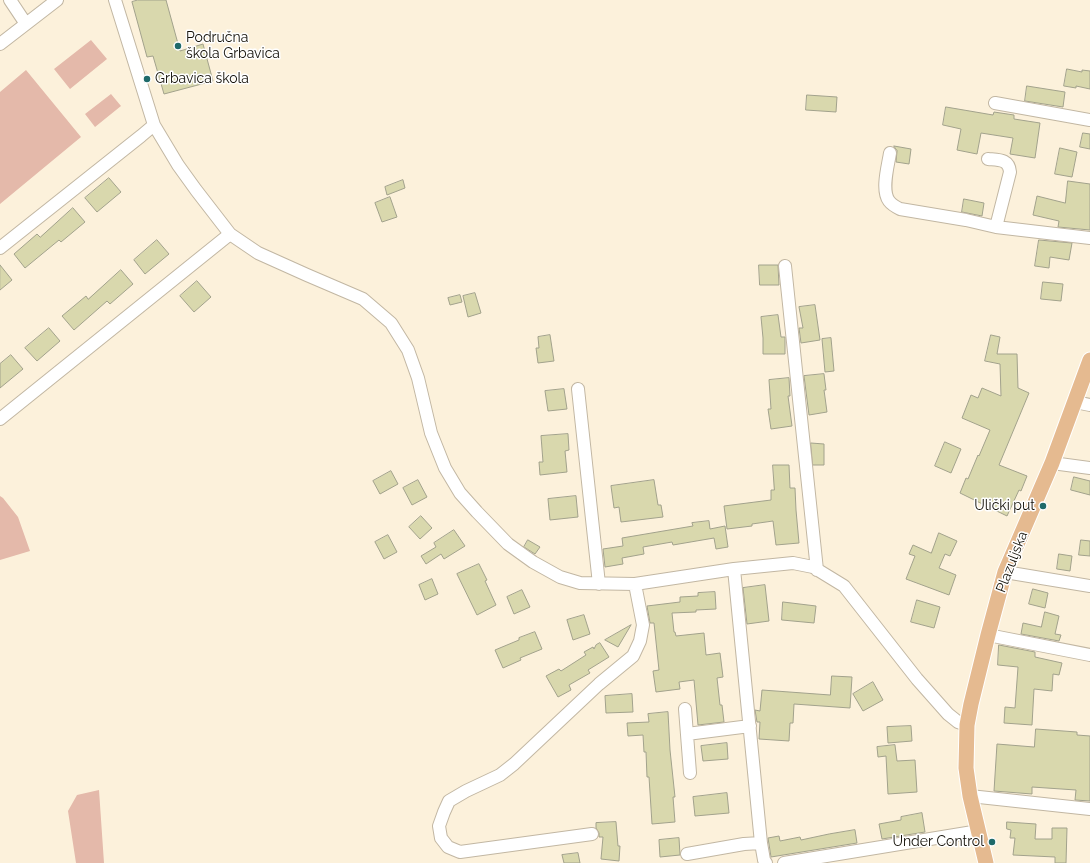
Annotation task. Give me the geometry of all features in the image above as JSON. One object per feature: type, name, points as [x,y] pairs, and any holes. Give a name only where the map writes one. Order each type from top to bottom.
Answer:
[{"type":"main road","name":"Plazuljska","points":[[986,863],[970,796],[966,768],[967,725],[988,635],[1006,572],[1052,463],[1090,360]]},
{"type":"street","points":[[10,0],[17,8],[26,24]]},
{"type":"street","points":[[0,44],[57,0]]},
{"type":"street","points":[[115,0],[154,125],[178,165],[196,190],[230,234],[258,253],[363,299],[391,323],[408,350],[418,378],[431,433],[444,468],[460,493],[508,544],[533,562],[560,577],[580,583],[635,584],[734,569],[793,563],[813,567],[844,586],[917,679],[948,714],[958,722],[967,725]]},
{"type":"street","points":[[995,103],[1090,120]]},
{"type":"street","points":[[0,248],[154,125]]},
{"type":"street","points":[[890,153],[886,172],[886,196],[893,205],[900,209],[966,220],[996,227],[1090,238]]},
{"type":"street","points":[[988,159],[1000,160],[1006,162],[1010,166],[1010,172],[996,227]]},
{"type":"street","points":[[0,419],[230,234]]},
{"type":"street","points":[[785,266],[817,570]]},
{"type":"street","points":[[578,389],[599,584]]},
{"type":"street","points":[[1075,402],[1090,405]]},
{"type":"street","points":[[1052,463],[1090,468]]},
{"type":"street","points":[[734,569],[761,843],[764,860],[766,863]]},
{"type":"street","points":[[1006,572],[1090,586]]},
{"type":"street","points":[[592,834],[460,852],[448,847],[441,838],[439,826],[449,801],[500,775],[514,764],[599,684],[633,656],[640,642],[643,625],[635,584]]},
{"type":"street","points":[[988,635],[1090,655]]},
{"type":"street","points":[[685,709],[690,773]]},
{"type":"street","points":[[687,734],[750,726]]},
{"type":"street","points":[[970,796],[1090,809]]},
{"type":"street","points":[[784,863],[979,832]]},
{"type":"street","points":[[687,854],[744,844],[761,843]]},
{"type":"shaded area","points":[[91,40],[107,59],[70,89],[54,69]]},
{"type":"shaded area","points":[[26,70],[81,137],[0,204],[0,92]]},
{"type":"shaded area","points":[[111,94],[121,106],[95,127],[85,114]]},
{"type":"shaded area","points":[[0,496],[18,517],[30,551],[0,560]]},
{"type":"shaded area","points":[[99,790],[104,863],[76,863],[68,811],[77,795]]},
{"type":"building","points":[[138,0],[166,0],[180,51],[203,44],[213,81],[164,94],[153,56],[147,57],[132,2]]},
{"type":"building","points":[[1067,69],[1082,72],[1082,70],[1090,71],[1090,89],[1076,86],[1076,88],[1064,86]]},
{"type":"building","points":[[1027,86],[1065,92],[1063,107],[1025,101]]},
{"type":"building","points":[[807,95],[837,97],[836,112],[806,110]]},
{"type":"building","points":[[946,107],[993,115],[994,112],[1014,115],[1014,119],[1040,123],[1035,158],[1010,154],[1013,138],[981,133],[977,154],[957,150],[961,129],[943,125]]},
{"type":"building","points":[[1083,133],[1090,134],[1090,149],[1080,147]]},
{"type":"building","points":[[894,146],[911,149],[909,164],[896,162],[897,151]]},
{"type":"building","points":[[1060,148],[1077,152],[1072,177],[1055,174]]},
{"type":"building","points":[[109,178],[121,192],[97,212],[85,198]]},
{"type":"building","points":[[403,180],[405,188],[387,195],[385,187]]},
{"type":"building","points":[[1068,181],[1090,184],[1090,230],[1058,227],[1059,221],[1033,215],[1037,196],[1065,203]]},
{"type":"building","points":[[390,197],[397,217],[382,222],[375,203]]},
{"type":"building","points":[[964,199],[984,203],[982,216],[962,212]]},
{"type":"building","points":[[73,208],[85,222],[61,242],[59,240],[25,268],[14,254],[37,234],[40,237]]},
{"type":"building","points":[[157,240],[169,254],[145,274],[134,260]]},
{"type":"building","points":[[1039,240],[1072,243],[1069,260],[1050,257],[1049,268],[1035,266]]},
{"type":"building","points":[[0,265],[12,280],[0,290]]},
{"type":"building","points":[[759,265],[778,265],[779,285],[760,285]]},
{"type":"building","points":[[121,270],[133,284],[110,304],[107,301],[74,330],[62,316],[86,296],[88,299]]},
{"type":"building","points":[[197,281],[211,297],[194,312],[180,296]]},
{"type":"building","points":[[1043,282],[1063,284],[1061,301],[1041,299]]},
{"type":"building","points":[[475,293],[481,313],[468,317],[463,296]]},
{"type":"building","points":[[460,295],[462,302],[450,305],[448,298]]},
{"type":"building","points":[[815,305],[820,340],[801,343],[799,328],[803,328],[799,307]]},
{"type":"building","points":[[778,315],[781,337],[785,337],[785,354],[763,354],[761,317]]},
{"type":"building","points":[[49,328],[60,341],[37,361],[25,348]]},
{"type":"building","points":[[550,335],[554,361],[538,363],[536,348],[539,348],[538,337]]},
{"type":"building","points":[[991,335],[1000,337],[997,354],[1017,354],[1018,388],[1029,393],[999,465],[1027,476],[1021,491],[1019,490],[1007,516],[960,493],[966,478],[968,479],[978,455],[979,456],[990,430],[962,418],[971,395],[978,398],[982,388],[1001,396],[1000,364],[985,361]]},
{"type":"building","points":[[831,338],[834,371],[825,372],[822,339]]},
{"type":"building","points":[[11,355],[23,369],[0,388],[0,364]]},
{"type":"building","points":[[824,374],[826,390],[824,390],[827,412],[809,415],[804,376]]},
{"type":"building","points":[[789,378],[790,396],[788,396],[792,426],[771,429],[768,409],[771,409],[769,380]]},
{"type":"building","points":[[564,389],[567,409],[548,411],[545,391]]},
{"type":"building","points":[[568,434],[569,450],[565,451],[567,472],[540,475],[539,462],[543,462],[541,436]]},
{"type":"building","points":[[945,442],[961,449],[951,473],[935,466]]},
{"type":"building","points":[[811,443],[824,444],[824,465],[813,465]]},
{"type":"building","points":[[773,465],[789,465],[790,488],[795,488],[799,543],[776,545],[773,521],[752,524],[752,526],[727,529],[724,506],[771,500],[771,490],[774,490]]},
{"type":"building","points":[[391,471],[398,484],[380,494],[373,481]]},
{"type":"building","points":[[1074,477],[1090,481],[1090,495],[1071,490]]},
{"type":"building","points":[[418,480],[427,497],[412,505],[403,488]]},
{"type":"building","points":[[654,480],[658,505],[661,505],[663,517],[621,522],[619,507],[614,508],[611,486]]},
{"type":"building","points":[[576,496],[578,517],[550,520],[548,499]]},
{"type":"building","points":[[421,516],[432,528],[420,539],[409,527]]},
{"type":"building","points":[[709,521],[710,529],[725,526],[728,547],[716,549],[714,538],[673,545],[672,542],[643,547],[644,554],[622,558],[623,564],[605,567],[603,549],[623,546],[622,538],[693,526],[692,523]]},
{"type":"building","points":[[454,530],[465,546],[444,559],[441,554],[426,564],[421,556],[436,547],[434,543]]},
{"type":"building","points":[[939,533],[957,541],[950,556],[945,554],[939,568],[956,575],[949,595],[906,579],[915,556],[909,554],[913,545],[931,553]]},
{"type":"building","points":[[388,535],[397,552],[384,559],[375,542]]},
{"type":"building","points":[[528,540],[540,547],[535,554],[524,547]]},
{"type":"building","points":[[1081,540],[1090,541],[1090,556],[1079,555]]},
{"type":"building","points":[[1059,554],[1072,556],[1070,571],[1057,569]]},
{"type":"building","points":[[479,564],[487,580],[485,581],[496,605],[477,615],[457,574]]},
{"type":"building","points":[[432,579],[438,594],[425,600],[419,585]]},
{"type":"building","points":[[765,585],[769,621],[747,624],[743,588]]},
{"type":"building","points":[[1033,589],[1048,593],[1045,608],[1029,604]]},
{"type":"building","points":[[522,590],[530,607],[514,614],[507,597]]},
{"type":"building","points":[[715,592],[716,609],[672,613],[674,632],[676,636],[704,633],[706,655],[720,653],[723,677],[717,678],[720,705],[722,705],[724,722],[698,725],[694,680],[679,682],[680,689],[656,692],[653,671],[659,670],[654,623],[650,623],[647,606],[680,602],[680,597],[698,596],[698,593]]},
{"type":"building","points":[[917,600],[940,607],[934,628],[911,622]]},
{"type":"building","points":[[783,602],[816,606],[814,623],[782,620]]},
{"type":"building","points":[[1045,612],[1059,616],[1055,634],[1061,635],[1059,641],[1021,634],[1023,623],[1041,627]]},
{"type":"building","points":[[584,615],[590,634],[573,640],[567,620]]},
{"type":"building","points":[[631,625],[618,647],[605,640]]},
{"type":"building","points":[[535,632],[542,649],[520,658],[521,660],[503,668],[495,650]]},
{"type":"building","points":[[600,643],[609,657],[588,670],[590,673],[569,685],[571,690],[558,697],[546,676],[559,669],[561,671],[586,655],[584,652],[593,647],[594,649],[596,645]]},
{"type":"building","points":[[999,645],[1035,652],[1035,657],[1062,663],[1059,675],[1053,674],[1052,691],[1034,689],[1032,725],[1004,723],[1005,707],[1015,708],[1018,667],[998,665]]},
{"type":"building","points":[[832,676],[852,677],[850,708],[794,704],[793,723],[790,723],[789,741],[759,739],[760,722],[757,722],[755,710],[760,711],[762,690],[830,695]]},
{"type":"building","points":[[873,682],[883,700],[863,711],[853,694]]},
{"type":"building","points":[[632,694],[633,712],[606,713],[605,696]]},
{"type":"building","points":[[668,712],[675,797],[673,797],[675,822],[652,824],[649,777],[647,777],[646,752],[644,752],[643,735],[628,736],[627,723],[649,722],[648,714]]},
{"type":"building","points":[[911,726],[912,741],[888,743],[887,727]]},
{"type":"building","points":[[1036,729],[1077,732],[1077,735],[1090,736],[1090,801],[1075,800],[1076,790],[1032,787],[1032,794],[994,791],[997,744],[1034,747]]},
{"type":"building","points":[[727,743],[728,759],[703,761],[701,746]]},
{"type":"building","points":[[895,745],[897,761],[915,760],[917,792],[888,794],[886,756],[878,757],[877,747]]},
{"type":"building","points":[[727,793],[729,813],[695,816],[693,797]]},
{"type":"building","points":[[922,813],[925,832],[882,839],[879,824],[901,820],[901,817]]},
{"type":"building","points":[[616,822],[618,846],[620,846],[619,861],[601,859],[603,837],[599,837],[596,823]]},
{"type":"building","points":[[1007,822],[1036,824],[1035,839],[1052,839],[1052,828],[1067,828],[1066,863],[1055,863],[1055,857],[1013,855],[1015,838],[1010,838],[1011,830],[1007,829]]},
{"type":"building","points":[[855,830],[857,843],[771,857],[768,838],[779,836],[780,841],[800,837],[801,840]]},
{"type":"building","points":[[679,838],[680,855],[660,857],[659,840]]},
{"type":"building","points":[[578,853],[580,863],[564,863],[562,855]]},
{"type":"place","name":"Područna škola Grbavica","points":[[178,46]]},
{"type":"place","name":"Grbavica škola","points":[[147,79]]},
{"type":"place","name":"Ulički put","points":[[1043,506]]},
{"type":"place","name":"Under Control","points":[[992,842]]}]
